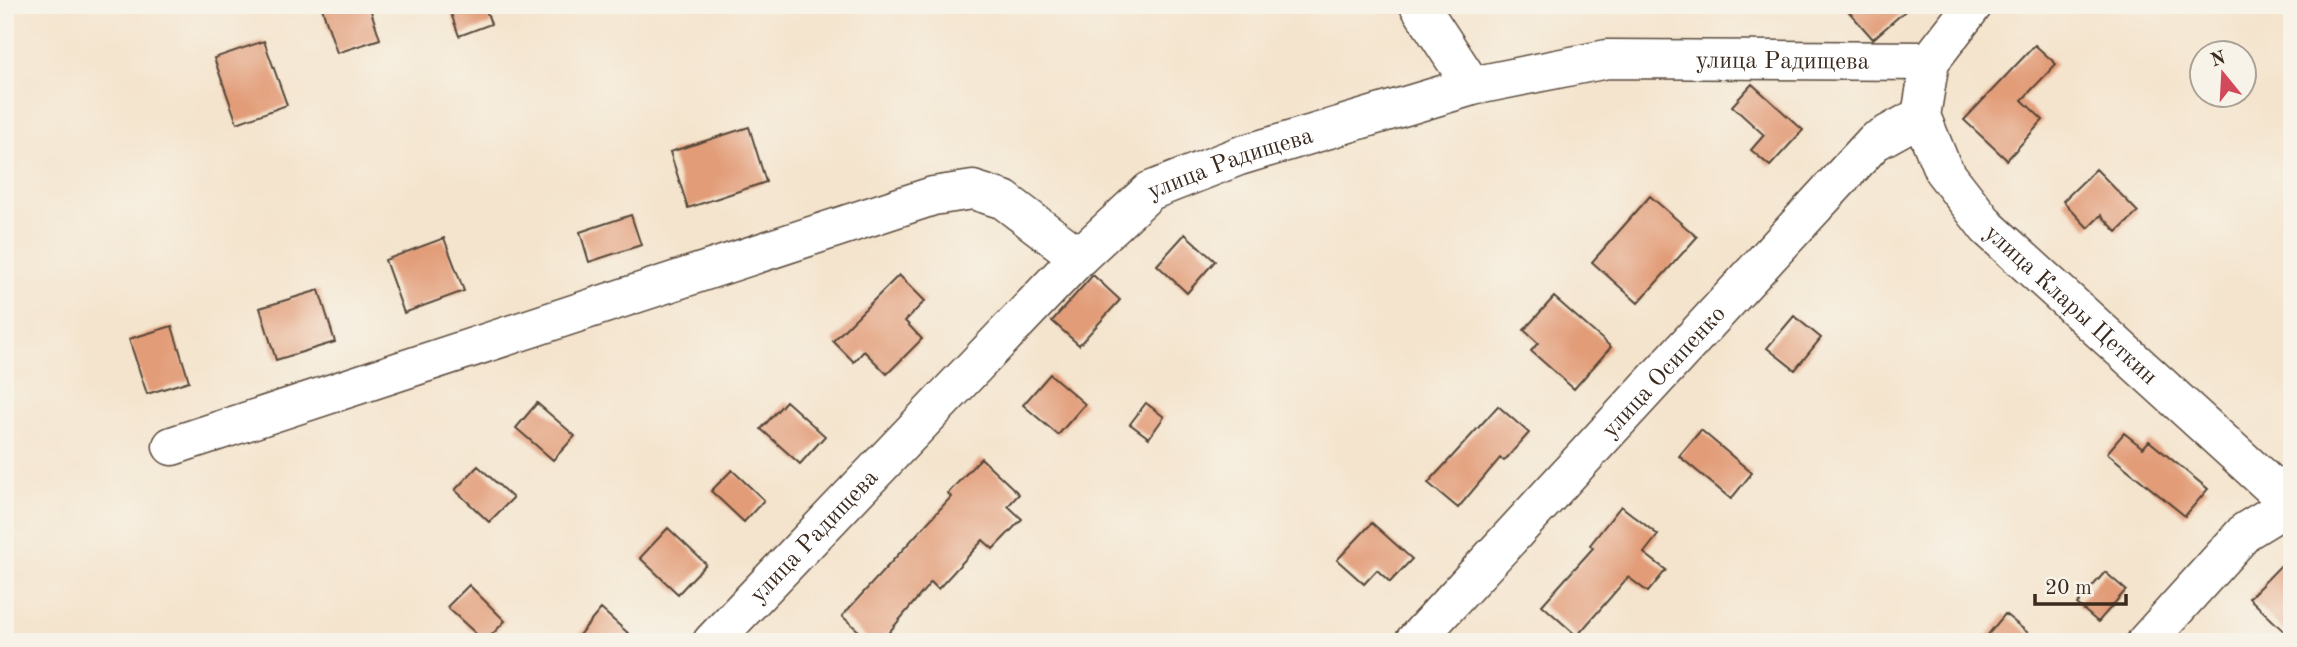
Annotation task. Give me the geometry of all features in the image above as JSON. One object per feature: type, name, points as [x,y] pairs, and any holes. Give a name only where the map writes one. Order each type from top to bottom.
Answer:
[{"type":"street","points":[[1419,5],[1472,86]]},
{"type":"street","points":[[1921,116],[1930,61],[1973,5]]},
{"type":"street","name":"улица Радищева","points":[[712,642],[1079,257],[1150,191],[1239,156],[1472,86],[1608,59],[1930,61]]},
{"type":"street","name":"улица Клары Цеткин","points":[[1921,116],[1943,170],[1989,228],[2291,504]]},
{"type":"street","name":"улица Осипенко","points":[[1414,642],[1874,142],[1921,116]]},
{"type":"street","points":[[172,446],[933,197],[973,190],[1004,200],[1079,257]]},
{"type":"street","points":[[2146,642],[2246,531],[2291,504]]},
{"type":"building","points":[[321,5],[369,5],[380,39],[337,53]]},
{"type":"building","points":[[448,5],[484,5],[491,24],[459,36]]},
{"type":"building","points":[[1843,5],[1912,5],[1873,39]]},
{"type":"building","points":[[264,41],[287,105],[237,123],[214,58]]},
{"type":"building","points":[[2035,45],[2056,64],[2022,100],[2043,120],[2007,160],[1964,120]]},
{"type":"building","points":[[1752,84],[1803,130],[1770,166],[1751,150],[1764,135],[1732,106]]},
{"type":"building","points":[[749,127],[766,182],[688,208],[670,152]]},
{"type":"building","points":[[2096,169],[2138,212],[2117,232],[2101,215],[2088,228],[2063,201]]},
{"type":"building","points":[[1650,196],[1697,237],[1638,303],[1592,262]]},
{"type":"building","points":[[631,215],[641,245],[589,262],[580,232]]},
{"type":"building","points":[[1185,234],[1215,261],[1187,293],[1157,265]]},
{"type":"building","points":[[444,238],[464,291],[404,313],[385,260]]},
{"type":"building","points":[[899,275],[925,301],[905,321],[922,339],[887,374],[864,351],[854,362],[833,341]]},
{"type":"building","points":[[1093,275],[1120,300],[1079,345],[1052,321]]},
{"type":"building","points":[[319,290],[335,342],[276,360],[260,308]]},
{"type":"building","points":[[1554,297],[1611,347],[1574,389],[1531,351],[1538,343],[1524,330]]},
{"type":"building","points":[[1794,316],[1821,338],[1795,370],[1767,348]]},
{"type":"building","points":[[172,326],[189,381],[147,394],[129,339]]},
{"type":"building","points":[[1050,374],[1085,404],[1058,435],[1023,405]]},
{"type":"building","points":[[786,401],[825,436],[800,464],[761,429]]},
{"type":"building","points":[[537,403],[575,436],[553,460],[516,428]]},
{"type":"building","points":[[1146,403],[1164,417],[1149,438],[1130,424]]},
{"type":"building","points":[[1498,406],[1529,433],[1504,461],[1500,458],[1458,508],[1428,483]]},
{"type":"building","points":[[1701,430],[1752,473],[1731,499],[1679,456]]},
{"type":"building","points":[[2124,433],[2143,448],[2149,441],[2208,489],[2185,516],[2107,453]]},
{"type":"building","points":[[981,458],[1019,494],[1008,506],[1022,519],[993,549],[983,540],[938,589],[931,582],[881,642],[871,642],[842,616],[951,497],[948,493]]},
{"type":"building","points":[[478,466],[513,498],[489,522],[455,490]]},
{"type":"building","points":[[732,470],[764,500],[744,522],[711,491]]},
{"type":"building","points":[[1621,506],[1658,535],[1644,553],[1666,570],[1648,592],[1628,577],[1577,636],[1542,605],[1593,548],[1590,545]]},
{"type":"building","points":[[1372,523],[1412,559],[1390,582],[1377,570],[1364,584],[1337,560]]},
{"type":"building","points":[[668,528],[706,564],[678,594],[640,558]]},
{"type":"building","points":[[2292,554],[2292,639],[2249,598]]},
{"type":"building","points":[[2105,572],[2126,590],[2098,622],[2077,604]]},
{"type":"building","points":[[469,585],[505,621],[485,642],[447,607]]},
{"type":"building","points":[[601,609],[638,642],[573,642]]},
{"type":"building","points":[[2005,614],[2039,642],[1982,642]]}]
